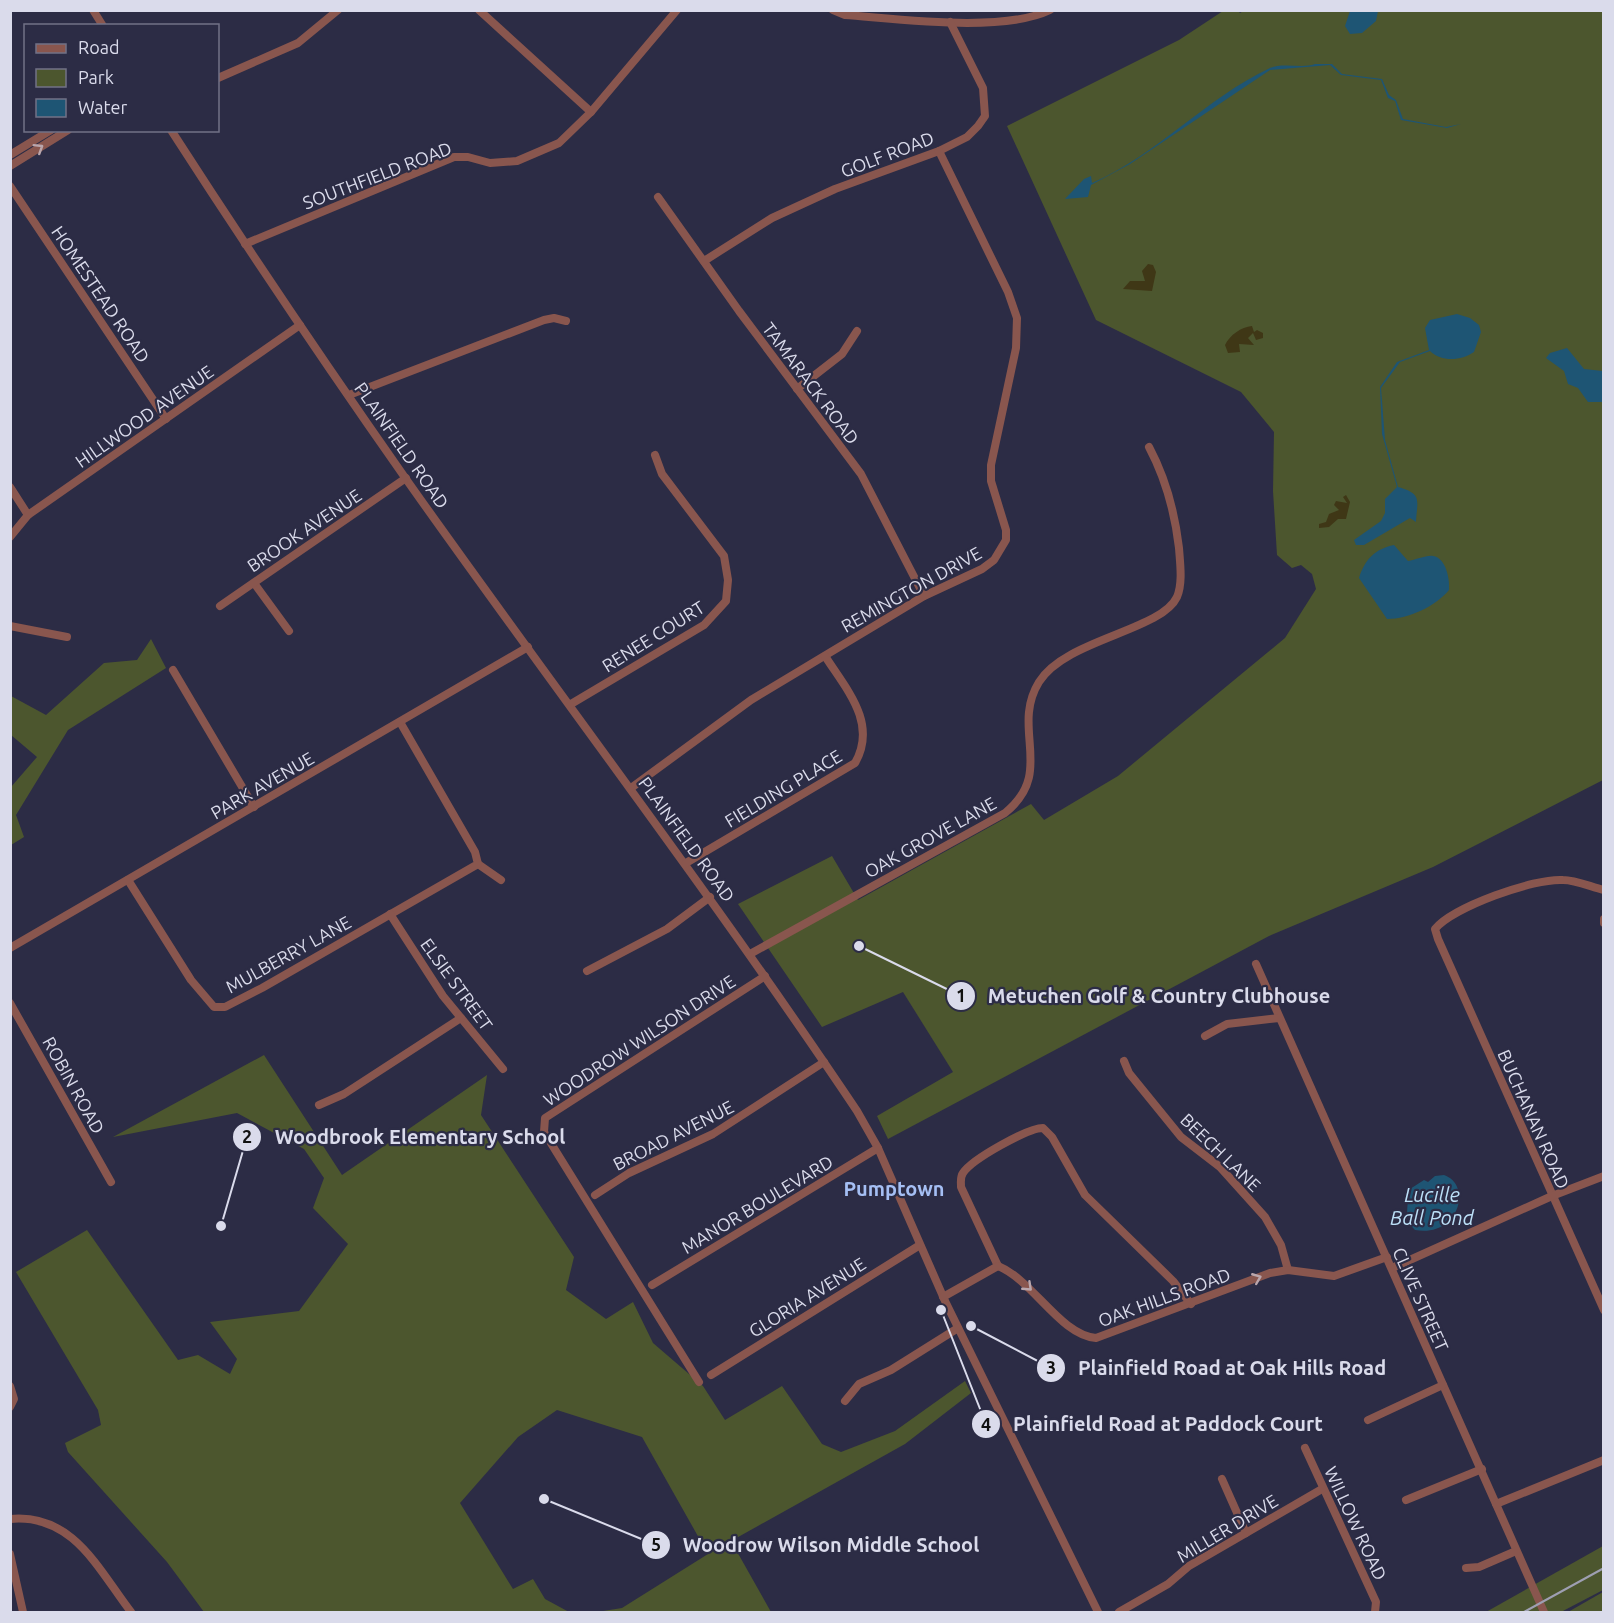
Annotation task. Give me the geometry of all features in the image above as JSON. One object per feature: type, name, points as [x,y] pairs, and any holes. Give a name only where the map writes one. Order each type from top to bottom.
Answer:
[{"type":"street","points":[[93,10],[102,24]]},
{"type":"street","points":[[219,78],[291,46],[338,10]]},
{"type":"street","points":[[479,10],[591,112]]},
{"type":"street","name":"SOUTHFIELD ROAD","points":[[244,244],[454,157],[468,157],[490,163],[517,161],[543,151],[559,142],[591,112],[677,10]]},
{"type":"street","points":[[833,10],[845,15],[950,22],[1027,19],[1050,10]]},
{"type":"street","name":"GOLF ROAD","points":[[704,261],[738,237],[797,206],[939,151],[967,137],[985,116],[986,103],[983,88],[950,22]]},
{"type":"street","points":[[10,155],[48,132]]},
{"type":"street","points":[[10,166],[65,132]]},
{"type":"street","name":"PLAINFIELD ROAD","points":[[172,132],[244,244],[406,478],[686,863],[857,1111],[878,1148],[943,1297],[1098,1612]]},
{"type":"street","name":"REMINGTON DRIVE","points":[[631,788],[751,700],[924,596],[981,569],[994,560],[1006,540],[1006,530],[991,481],[991,465],[1018,332],[1014,305],[939,151]]},
{"type":"street","name":"HOMESTEAD ROAD","points":[[10,186],[166,419]]},
{"type":"street","name":"TAMARACK ROAD","points":[[658,197],[796,390],[861,474],[924,596]]},
{"type":"street","points":[[349,395],[544,320],[554,318],[566,321]]},
{"type":"street","name":"HILLWOOD AVENUE","points":[[10,537],[28,514],[300,325]]},
{"type":"street","points":[[796,390],[842,354],[857,331]]},
{"type":"street","name":"OAK GROVE LANE","points":[[750,954],[1005,813],[1018,802],[1029,783],[1030,708],[1040,681],[1072,654],[1160,614],[1176,598],[1180,575],[1177,535],[1158,464],[1149,447]]},
{"type":"street","name":"RENEE COURT","points":[[571,704],[704,626],[721,610],[726,601],[728,580],[724,556],[662,474],[656,455]]},
{"type":"street","name":"BROOK AVENUE","points":[[220,606],[406,478]]},
{"type":"street","points":[[10,487],[28,514]]},
{"type":"street","points":[[254,583],[288,631]]},
{"type":"street","points":[[10,626],[67,637]]},
{"type":"street","name":"PARK AVENUE","points":[[10,948],[528,647]]},
{"type":"street","name":"FIELDING PLACE","points":[[686,863],[855,763],[864,745],[863,720],[825,656]]},
{"type":"street","points":[[173,670],[254,807]]},
{"type":"street","points":[[400,722],[475,852],[478,864],[501,880]]},
{"type":"street","name":"MULBERRY LANE","points":[[128,880],[191,980],[214,1007],[225,1007],[478,864]]},
{"type":"street","name":"BUCHANAN ROAD","points":[[1604,890],[1564,880],[1541,881],[1518,887],[1440,922],[1435,929],[1604,1310]]},
{"type":"street","points":[[587,971],[667,928],[710,897]]},
{"type":"street","name":"ELSIE STREET","points":[[390,914],[421,964],[502,1069]]},
{"type":"street","name":"CLIVE STREET","points":[[1256,964],[1544,1612]]},
{"type":"street","name":"WOODROW WILSON DRIVE","points":[[699,1382],[544,1132],[545,1118],[765,976]]},
{"type":"street","name":"ROBIN ROAD","points":[[10,1003],[111,1182]]},
{"type":"street","points":[[319,1105],[344,1094],[461,1018]]},
{"type":"street","points":[[1205,1036],[1227,1024],[1279,1018]]},
{"type":"street","name":"BEECH LANE","points":[[1124,1061],[1129,1073],[1181,1137],[1220,1167],[1265,1216],[1281,1245],[1288,1270]]},
{"type":"street","name":"BROAD AVENUE","points":[[595,1195],[629,1173],[713,1134],[824,1062]]},
{"type":"street","points":[[943,1297],[998,1266],[961,1187],[961,1177],[970,1165],[1027,1132],[1043,1128],[1052,1137],[1085,1195],[1173,1281],[1191,1305]]},
{"type":"street","name":"MANOR BOULEVARD","points":[[652,1286],[878,1148]]},
{"type":"street","points":[[1392,1268],[1552,1196],[1604,1176]]},
{"type":"street","name":"GLORIA AVENUE","points":[[711,1375],[920,1245]]},
{"type":"street","name":"OAK HILLS ROAD","points":[[998,1266],[1018,1278],[1071,1328],[1088,1337],[1107,1335],[1191,1305],[1270,1273],[1288,1270],[1334,1276],[1387,1257]]},
{"type":"street","points":[[845,1401],[859,1384],[891,1370],[958,1328]]},
{"type":"street","points":[[1368,1420],[1443,1385]]},
{"type":"street","points":[[10,1386],[14,1399],[10,1407]]},
{"type":"street","name":"WILLOW ROAD","points":[[1305,1448],[1376,1602],[1375,1612]]},
{"type":"street","points":[[1496,1504],[1604,1460]]},
{"type":"street","points":[[1406,1500],[1482,1469]]},
{"type":"street","points":[[1222,1479],[1246,1533]]},
{"type":"street","name":"MILLER DRIVE","points":[[1119,1612],[1168,1584],[1188,1566],[1322,1488]]},
{"type":"street","points":[[10,1519],[37,1520],[64,1530],[76,1540],[131,1612]]},
{"type":"street","points":[[1466,1568],[1479,1567],[1516,1551]]},
{"type":"street","points":[[10,1554],[20,1612]]},
{"type":"green space","points":[[1245,10],[1603,11],[1603,780],[1433,867],[1269,936],[888,1139],[877,1116],[953,1072],[903,992],[822,1027],[738,904],[832,856],[858,900],[1031,804],[1044,820],[1118,776],[1285,638],[1316,589],[1312,574],[1301,565],[1292,568],[1277,555],[1273,491],[1274,432],[1241,392],[1096,320],[1007,126],[1179,40],[1223,11],[1240,13]]},
{"type":"green space","points":[[151,639],[166,668],[68,730],[16,815],[24,837],[11,845],[11,787],[37,757],[11,735],[11,696],[46,715],[104,663],[137,660]]},
{"type":"green space","points":[[264,1055],[342,1175],[487,1075],[481,1115],[574,1257],[566,1290],[606,1319],[633,1302],[653,1343],[703,1386],[725,1420],[782,1386],[822,1444],[841,1452],[895,1431],[965,1381],[971,1393],[905,1444],[731,1541],[771,1612],[597,1612],[622,1608],[708,1554],[642,1437],[557,1410],[518,1437],[460,1503],[513,1589],[533,1579],[545,1599],[569,1612],[204,1612],[167,1562],[68,1452],[65,1443],[101,1425],[98,1410],[16,1272],[87,1230],[178,1360],[198,1355],[230,1374],[237,1359],[210,1322],[299,1311],[348,1244],[313,1208],[324,1178],[304,1149],[237,1113],[113,1137]]},
{"type":"green space","points":[[1603,1546],[1603,1590],[1561,1612],[1486,1612]]},
{"type":"green space","points":[[1603,1592],[1603,1612],[1568,1612]]},
{"type":"sand","points":[[1148,264],[1153,265],[1156,272],[1152,291],[1123,289],[1130,281],[1145,281],[1142,271]]},
{"type":"sand","points":[[1252,326],[1254,332],[1257,330],[1263,333],[1263,338],[1256,340],[1253,333],[1248,338],[1254,345],[1239,344],[1240,352],[1228,353],[1225,345],[1230,338],[1236,332]]},
{"type":"sand","points":[[1346,495],[1350,502],[1346,519],[1338,519],[1329,527],[1319,528],[1319,524],[1326,522],[1329,514],[1339,510],[1334,505],[1336,501],[1347,503],[1343,497]]},
{"type":"water","points":[[1350,11],[1378,11],[1376,21],[1362,33],[1350,34],[1345,26]]},
{"type":"water","points":[[1332,64],[1342,74],[1382,79],[1389,95],[1396,100],[1403,119],[1446,127],[1461,124],[1447,128],[1401,120],[1395,101],[1388,98],[1381,80],[1341,75],[1330,65],[1270,70],[1130,164],[1091,185],[1088,197],[1065,199],[1084,179],[1091,176],[1092,183],[1116,171],[1247,80],[1275,66]]},
{"type":"water","points":[[1457,314],[1470,318],[1479,325],[1481,332],[1474,352],[1463,357],[1445,359],[1430,351],[1400,362],[1381,388],[1385,440],[1398,487],[1412,492],[1417,499],[1416,522],[1410,518],[1364,545],[1356,545],[1354,540],[1381,521],[1385,513],[1385,499],[1397,487],[1382,434],[1380,387],[1397,362],[1429,350],[1425,328],[1430,320]]},
{"type":"water","points":[[1567,348],[1584,369],[1603,371],[1603,402],[1588,402],[1578,388],[1568,384],[1564,371],[1546,358],[1550,353]]},
{"type":"water","points":[[1394,545],[1408,561],[1433,556],[1441,561],[1449,580],[1449,590],[1437,601],[1421,610],[1404,617],[1387,619],[1359,578],[1364,565],[1376,552]]},
{"type":"water","name":"Lucille Ball Pond","points":[[1444,1175],[1453,1181],[1458,1189],[1457,1209],[1451,1219],[1442,1226],[1430,1230],[1415,1230],[1408,1216],[1410,1189],[1424,1180],[1428,1182],[1435,1176]]},
{"type":"railway","points":[[1524,1612],[1604,1568]]},
{"type":"place","name":"Metuchen Golf & Country Clubhouse","points":[[859,946]]},
{"type":"place","name":"Woodbrook Elementary School","points":[[221,1226]]},
{"type":"place","name":"Plainfield Road at Paddock Court","points":[[941,1310]]},
{"type":"place","name":"Plainfield Road at Oak Hills Road","points":[[971,1326]]},
{"type":"place","name":"Woodrow Wilson Middle School","points":[[544,1499]]},
{"type":"district","name":"Pumptown","points":[[894,1188]]}]
